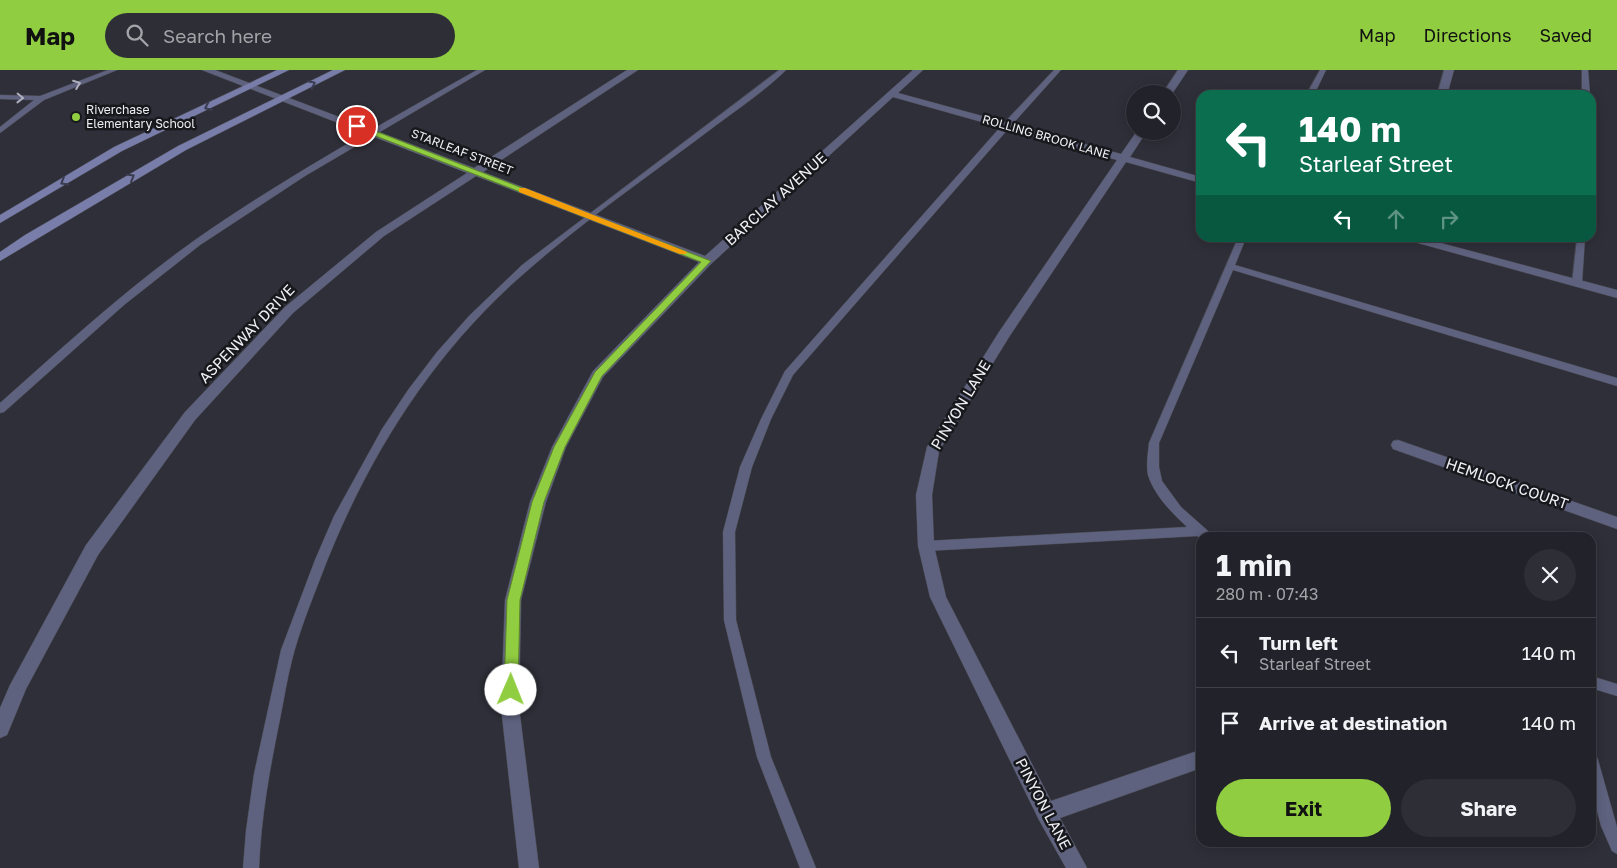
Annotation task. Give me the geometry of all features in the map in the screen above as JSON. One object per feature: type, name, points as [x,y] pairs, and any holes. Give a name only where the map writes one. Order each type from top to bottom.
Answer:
[{"type":"main road","points":[[0,220],[118,149],[284,70]]},
{"type":"main road","points":[[0,257],[29,237],[182,148],[340,70]]},
{"type":"street","name":"STARLEAF STREET","points":[[207,70],[707,261]]},
{"type":"street","name":"ASPENWAY DRIVE","points":[[0,729],[19,684],[92,550],[190,416],[289,310],[380,234],[633,70]]},
{"type":"street","name":"BARCLAY AVENUE","points":[[529,868],[510,707],[513,600],[538,502],[560,447],[598,374],[707,261],[918,70]]},
{"type":"street","points":[[1173,85],[1184,70]]},
{"type":"street","points":[[1443,90],[1449,70]]},
{"type":"street","name":"ROLLING BROOK LANE","points":[[892,94],[1196,179]]},
{"type":"street","name":"PINYON LANE","points":[[1077,868],[1046,813],[938,597],[926,546],[924,495],[932,451],[1004,335],[1136,140]]},
{"type":"street","points":[[1426,242],[1617,294]]},
{"type":"street","name":"HEMLOCK COURT","points":[[1398,445],[1617,523]]},
{"type":"street","points":[[1046,813],[1196,760]]},
{"type":"lane","points":[[0,131],[41,98],[114,70]]},
{"type":"lane","points":[[0,409],[146,282],[197,243],[240,214],[373,132],[482,70]]},
{"type":"lane","points":[[252,868],[252,832],[266,748],[287,652],[326,545],[358,478],[396,416],[435,359],[467,323],[520,271],[783,70]]},
{"type":"lane","points":[[808,868],[764,757],[730,620],[729,532],[746,468],[766,419],[789,373],[1006,126],[1058,70]]},
{"type":"lane","points":[[1312,90],[1322,70]]},
{"type":"lane","points":[[1585,70],[1586,90]]},
{"type":"lane","points":[[0,97],[41,98]]},
{"type":"lane","points":[[1198,531],[1176,510],[1154,476],[1154,444],[1240,242]]},
{"type":"lane","points":[[1577,283],[1581,242]]},
{"type":"lane","points":[[1230,266],[1617,382]]},
{"type":"lane","points":[[926,546],[1198,531]]},
{"type":"lane","points":[[1596,684],[1617,690]]},
{"type":"lane","points":[[1596,778],[1609,826],[1617,846]]},
{"type":"slow traffic","points":[[522,190],[683,252]]},
{"type":"place","name":"Riverchase Elementary School","points":[[76,117]]},
{"type":"route","points":[[357,126],[707,261],[598,374],[560,447],[538,502],[513,600],[511,690]]}]
